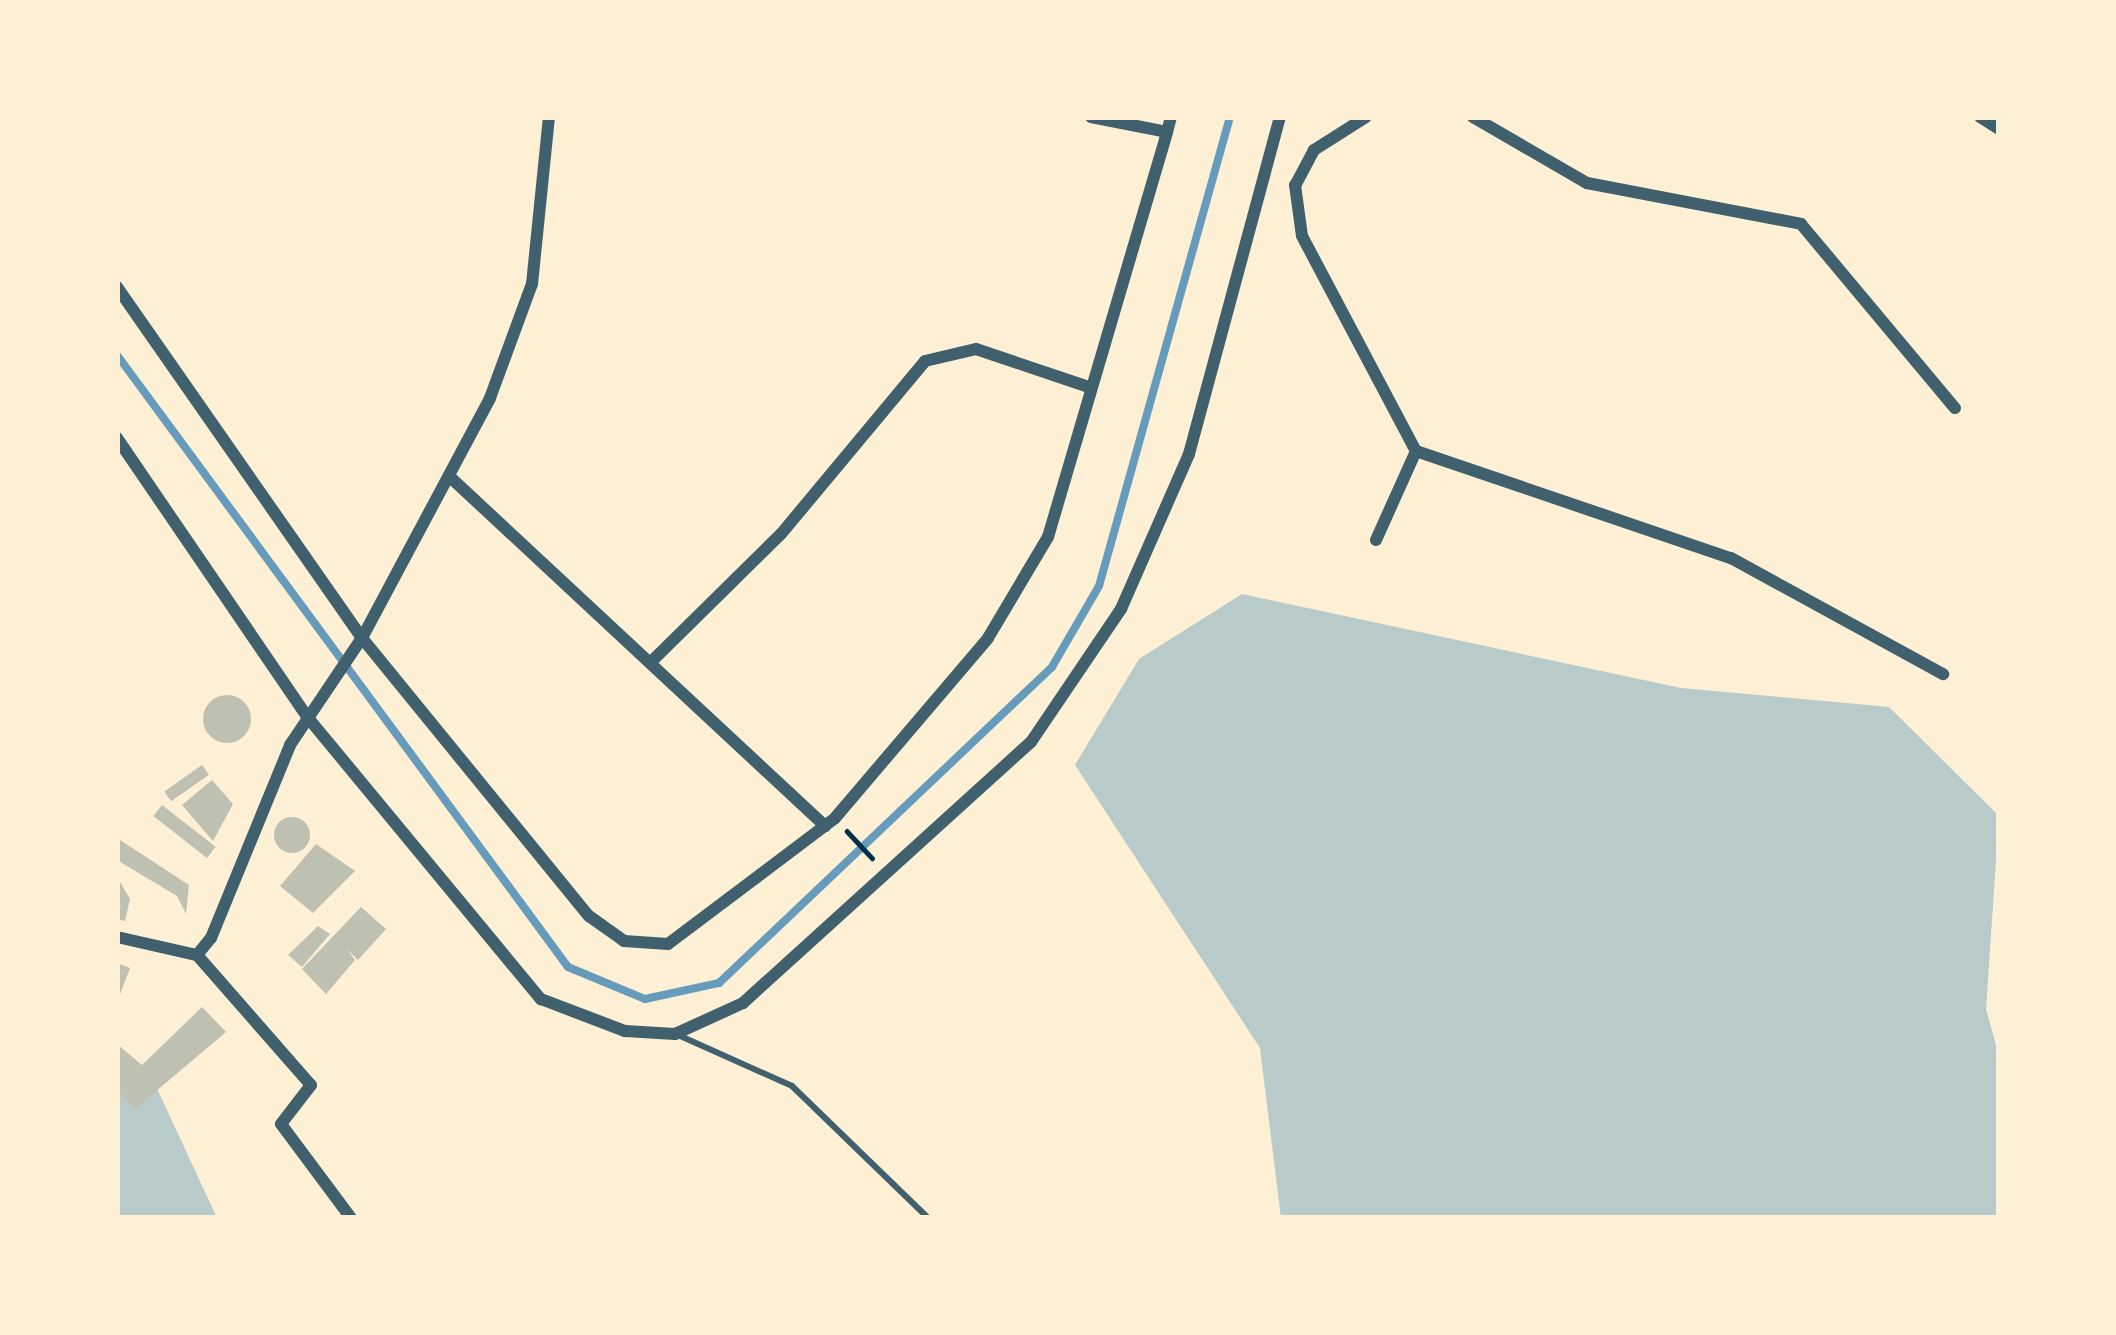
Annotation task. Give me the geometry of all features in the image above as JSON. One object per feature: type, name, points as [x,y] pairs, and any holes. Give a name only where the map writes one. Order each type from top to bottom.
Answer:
[{"type":"street","points":[[196,955],[309,719],[359,642],[449,476],[532,284],[549,117]]},
{"type":"street","points":[[117,287],[359,642],[589,916],[624,941],[668,944],[825,826],[988,638],[1048,537],[1169,124],[1091,117]]},
{"type":"street","points":[[117,438],[309,719],[541,999],[625,1031],[675,1034],[743,1003],[1030,742],[1121,609],[1189,454],[1280,117]]},
{"type":"street","points":[[1366,117],[1314,150],[1295,185],[1302,236],[1416,451],[1731,558],[1943,674]]},
{"type":"street","points":[[1473,117],[1587,183],[1801,224],[1955,408]]},
{"type":"street","points":[[1980,117],[1999,129]]},
{"type":"street","points":[[651,662],[782,534],[925,361],[976,349],[1089,387]]},
{"type":"street","points":[[1376,540],[1416,451]]},
{"type":"street","points":[[449,476],[825,826]]},
{"type":"street","points":[[117,938],[196,955],[310,1085],[281,1124],[351,1218]]},
{"type":"lane","points":[[675,1034],[792,1086],[928,1218]]},
{"type":"path","points":[[843,826],[880,867]]},
{"type":"shaded area","points":[[1242,594],[1681,688],[1889,707],[1999,816],[1986,1009],[1999,1056],[1999,1218],[1281,1218],[1260,1048],[1075,765],[1139,659]]},
{"type":"shaded area","points":[[148,1069],[217,1218],[117,1218],[117,1075]]},
{"type":"building","points":[[227,695],[244,702],[251,719],[244,736],[227,743],[210,736],[203,719],[210,702]]},
{"type":"building","points":[[202,765],[209,775],[171,801],[164,791]]},
{"type":"building","points":[[212,780],[233,804],[213,841],[182,805]]},
{"type":"building","points":[[162,805],[216,847],[207,858],[153,816]]},
{"type":"building","points":[[292,817],[305,822],[310,835],[305,848],[292,853],[279,848],[274,835],[279,822]]},
{"type":"building","points":[[117,838],[189,885],[186,914],[177,896],[117,860]]},
{"type":"building","points":[[316,844],[355,871],[313,913],[280,886]]},
{"type":"building","points":[[117,877],[130,899],[125,921],[117,919]]},
{"type":"building","points":[[361,907],[386,929],[358,960],[347,949],[355,960],[326,994],[302,969]]},
{"type":"building","points":[[318,926],[330,934],[302,967],[288,955]]},
{"type":"building","points":[[117,963],[130,968],[117,1002]]},
{"type":"building","points":[[202,1007],[226,1032],[135,1109],[117,1089],[117,1044],[142,1065]]},
{"type":"waterway","points":[[117,355],[568,967],[645,999],[719,983],[1052,667],[1099,586],[1230,117]]}]
